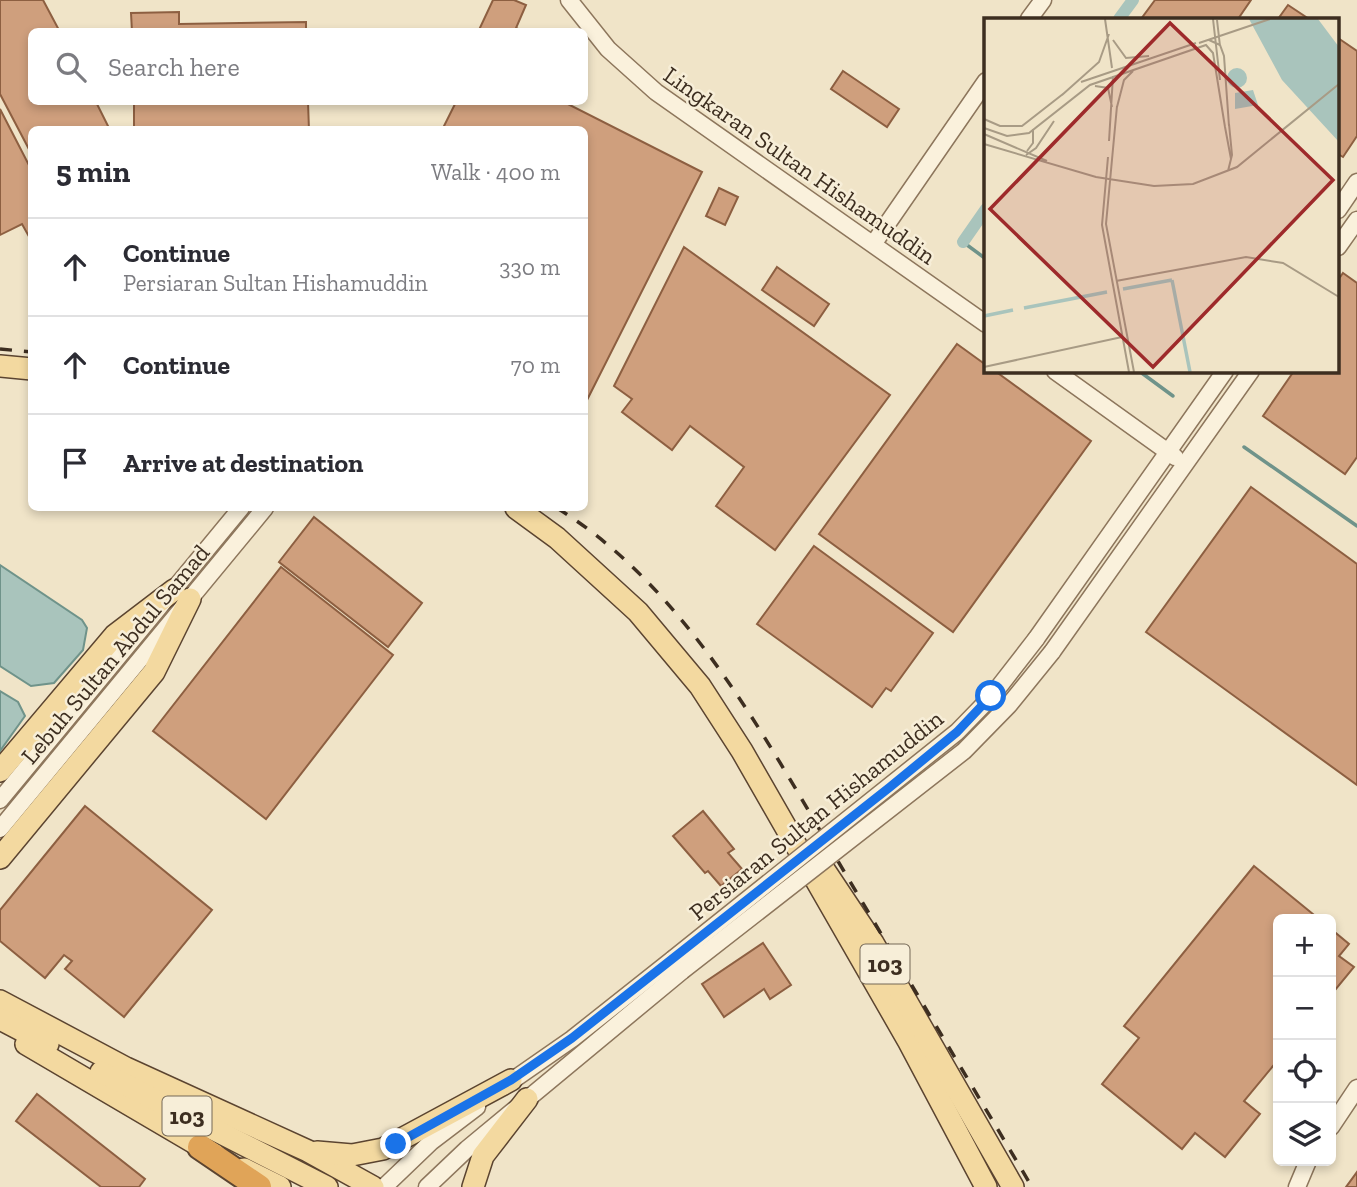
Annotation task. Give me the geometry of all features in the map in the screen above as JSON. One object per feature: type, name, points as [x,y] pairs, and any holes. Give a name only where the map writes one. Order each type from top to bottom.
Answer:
[{"type":"highway","points":[[200,1147],[259,1187]]},
{"type":"main road","points":[[0,366],[28,369]]},
{"type":"main road","name":"103","points":[[520,511],[557,538],[638,612],[700,686],[873,943],[1013,1187]]},
{"type":"main road","points":[[0,771],[115,635],[182,595]]},
{"type":"main road","points":[[0,858],[154,672],[182,595]]},
{"type":"main road","points":[[742,751],[946,1108],[986,1187]]},
{"type":"main road","points":[[0,1001],[188,1099],[308,1151],[373,1187]]},
{"type":"main road","name":"103","points":[[0,1019],[327,1187]]},
{"type":"main road","points":[[0,1026],[52,1061],[200,1147],[280,1187]]},
{"type":"main road","points":[[308,1151],[352,1155],[383,1149],[511,1080]]},
{"type":"main road","points":[[473,1187],[483,1156],[527,1099]]},
{"type":"street","name":"Lingkaran Sultan Hishamuddin","points":[[569,0],[608,49],[656,92],[705,130],[874,243],[984,323]]},
{"type":"street","points":[[1030,18],[1043,0]]},
{"type":"street","points":[[874,243],[984,85]]},
{"type":"street","points":[[1340,206],[1357,182]]},
{"type":"street","points":[[1340,210],[1357,221],[1340,244]]},
{"type":"street","points":[[1058,373],[1185,465]]},
{"type":"street","name":"Persiaran Sultan Hishamuddin","points":[[427,1187],[678,965],[957,732],[991,696],[1036,639],[1224,373]]},
{"type":"street","name":"Persiaran Sultan Hishamuddin","points":[[384,1187],[431,1142],[511,1080],[678,965],[964,751],[1009,705],[1052,652],[1250,373]]},
{"type":"street","name":"Lebuh Sultan Abdul Samad","points":[[0,829],[133,664],[239,511]]},
{"type":"street","name":"Lebuh Sultan Abdul Samad","points":[[0,800],[119,654],[182,595],[262,511]]},
{"type":"street","points":[[1336,1120],[1357,1088]]},
{"type":"street","points":[[1297,1187],[1306,1166]]},
{"type":"water","points":[[0,565],[82,620],[87,628],[83,650],[54,683],[31,686],[0,666]]},
{"type":"water","points":[[0,691],[18,702],[25,716],[0,751]]},
{"type":"building","points":[[0,0],[43,0],[58,28],[28,28],[28,105],[98,105],[108,126],[28,126],[28,147],[0,94]]},
{"type":"building","points":[[493,0],[514,0],[526,5],[516,28],[480,28]]},
{"type":"building","points":[[1155,0],[1251,0],[1239,18],[1142,18]]},
{"type":"building","points":[[1288,5],[1308,18],[1279,18]]},
{"type":"building","points":[[179,12],[179,24],[306,22],[306,28],[132,28],[131,13]]},
{"type":"building","points":[[1340,39],[1357,51],[1357,136],[1343,157],[1340,155]]},
{"type":"building","points":[[843,71],[899,109],[887,127],[831,89]]},
{"type":"building","points":[[134,105],[308,105],[309,126],[134,126]]},
{"type":"building","points":[[454,105],[570,105],[702,172],[588,398],[588,126],[444,126]]},
{"type":"building","points":[[0,109],[28,163],[28,235],[22,224],[0,235]]},
{"type":"building","points":[[719,188],[738,197],[725,225],[706,216]]},
{"type":"building","points":[[684,247],[890,395],[775,550],[716,506],[744,467],[690,426],[672,450],[622,412],[632,399],[614,386]]},
{"type":"building","points":[[777,267],[829,304],[814,326],[762,290]]},
{"type":"building","points":[[1343,273],[1357,283],[1357,457],[1345,474],[1263,416],[1293,373],[1340,373],[1340,277]]},
{"type":"building","points":[[957,344],[984,364],[984,373],[998,373],[1091,441],[953,632],[819,534]]},
{"type":"building","points":[[1251,487],[1357,564],[1357,785],[1146,632]]},
{"type":"building","points":[[314,517],[422,603],[388,647],[279,562]]},
{"type":"building","points":[[814,546],[933,633],[891,691],[886,688],[872,707],[757,624]]},
{"type":"building","points":[[281,567],[393,655],[266,819],[153,731]]},
{"type":"building","points":[[85,806],[212,910],[124,1017],[65,969],[72,961],[64,955],[45,978],[0,941],[0,910]]},
{"type":"building","points":[[703,811],[734,849],[728,853],[742,869],[721,886],[708,871],[705,873],[673,836]]},
{"type":"building","points":[[1254,866],[1313,914],[1273,914],[1273,1066],[1244,1101],[1260,1114],[1225,1157],[1195,1133],[1182,1149],[1102,1084],[1139,1038],[1124,1026]]},
{"type":"building","points":[[1336,933],[1349,944],[1339,956],[1354,967],[1336,989]]},
{"type":"building","points":[[763,943],[791,985],[770,999],[764,989],[724,1017],[702,984]]},
{"type":"building","points":[[37,1094],[145,1179],[139,1187],[101,1187],[16,1121]]},
{"type":"building","points":[[1357,1172],[1357,1187],[1346,1187]]},
{"type":"waterway","points":[[1120,18],[1133,0]]},
{"type":"waterway","points":[[963,242],[984,212]]},
{"type":"waterway","points":[[963,242],[984,258]]},
{"type":"waterway","points":[[1142,373],[1173,396]]},
{"type":"waterway","points":[[1244,447],[1357,526]]},
{"type":"railway","points":[[0,349],[28,352]]},
{"type":"railway","points":[[561,511],[604,542],[648,582],[687,627],[723,675],[788,776],[1032,1187]]},
{"type":"route","points":[[396,1144],[511,1080],[572,1038],[890,787],[957,732],[991,696]]}]
